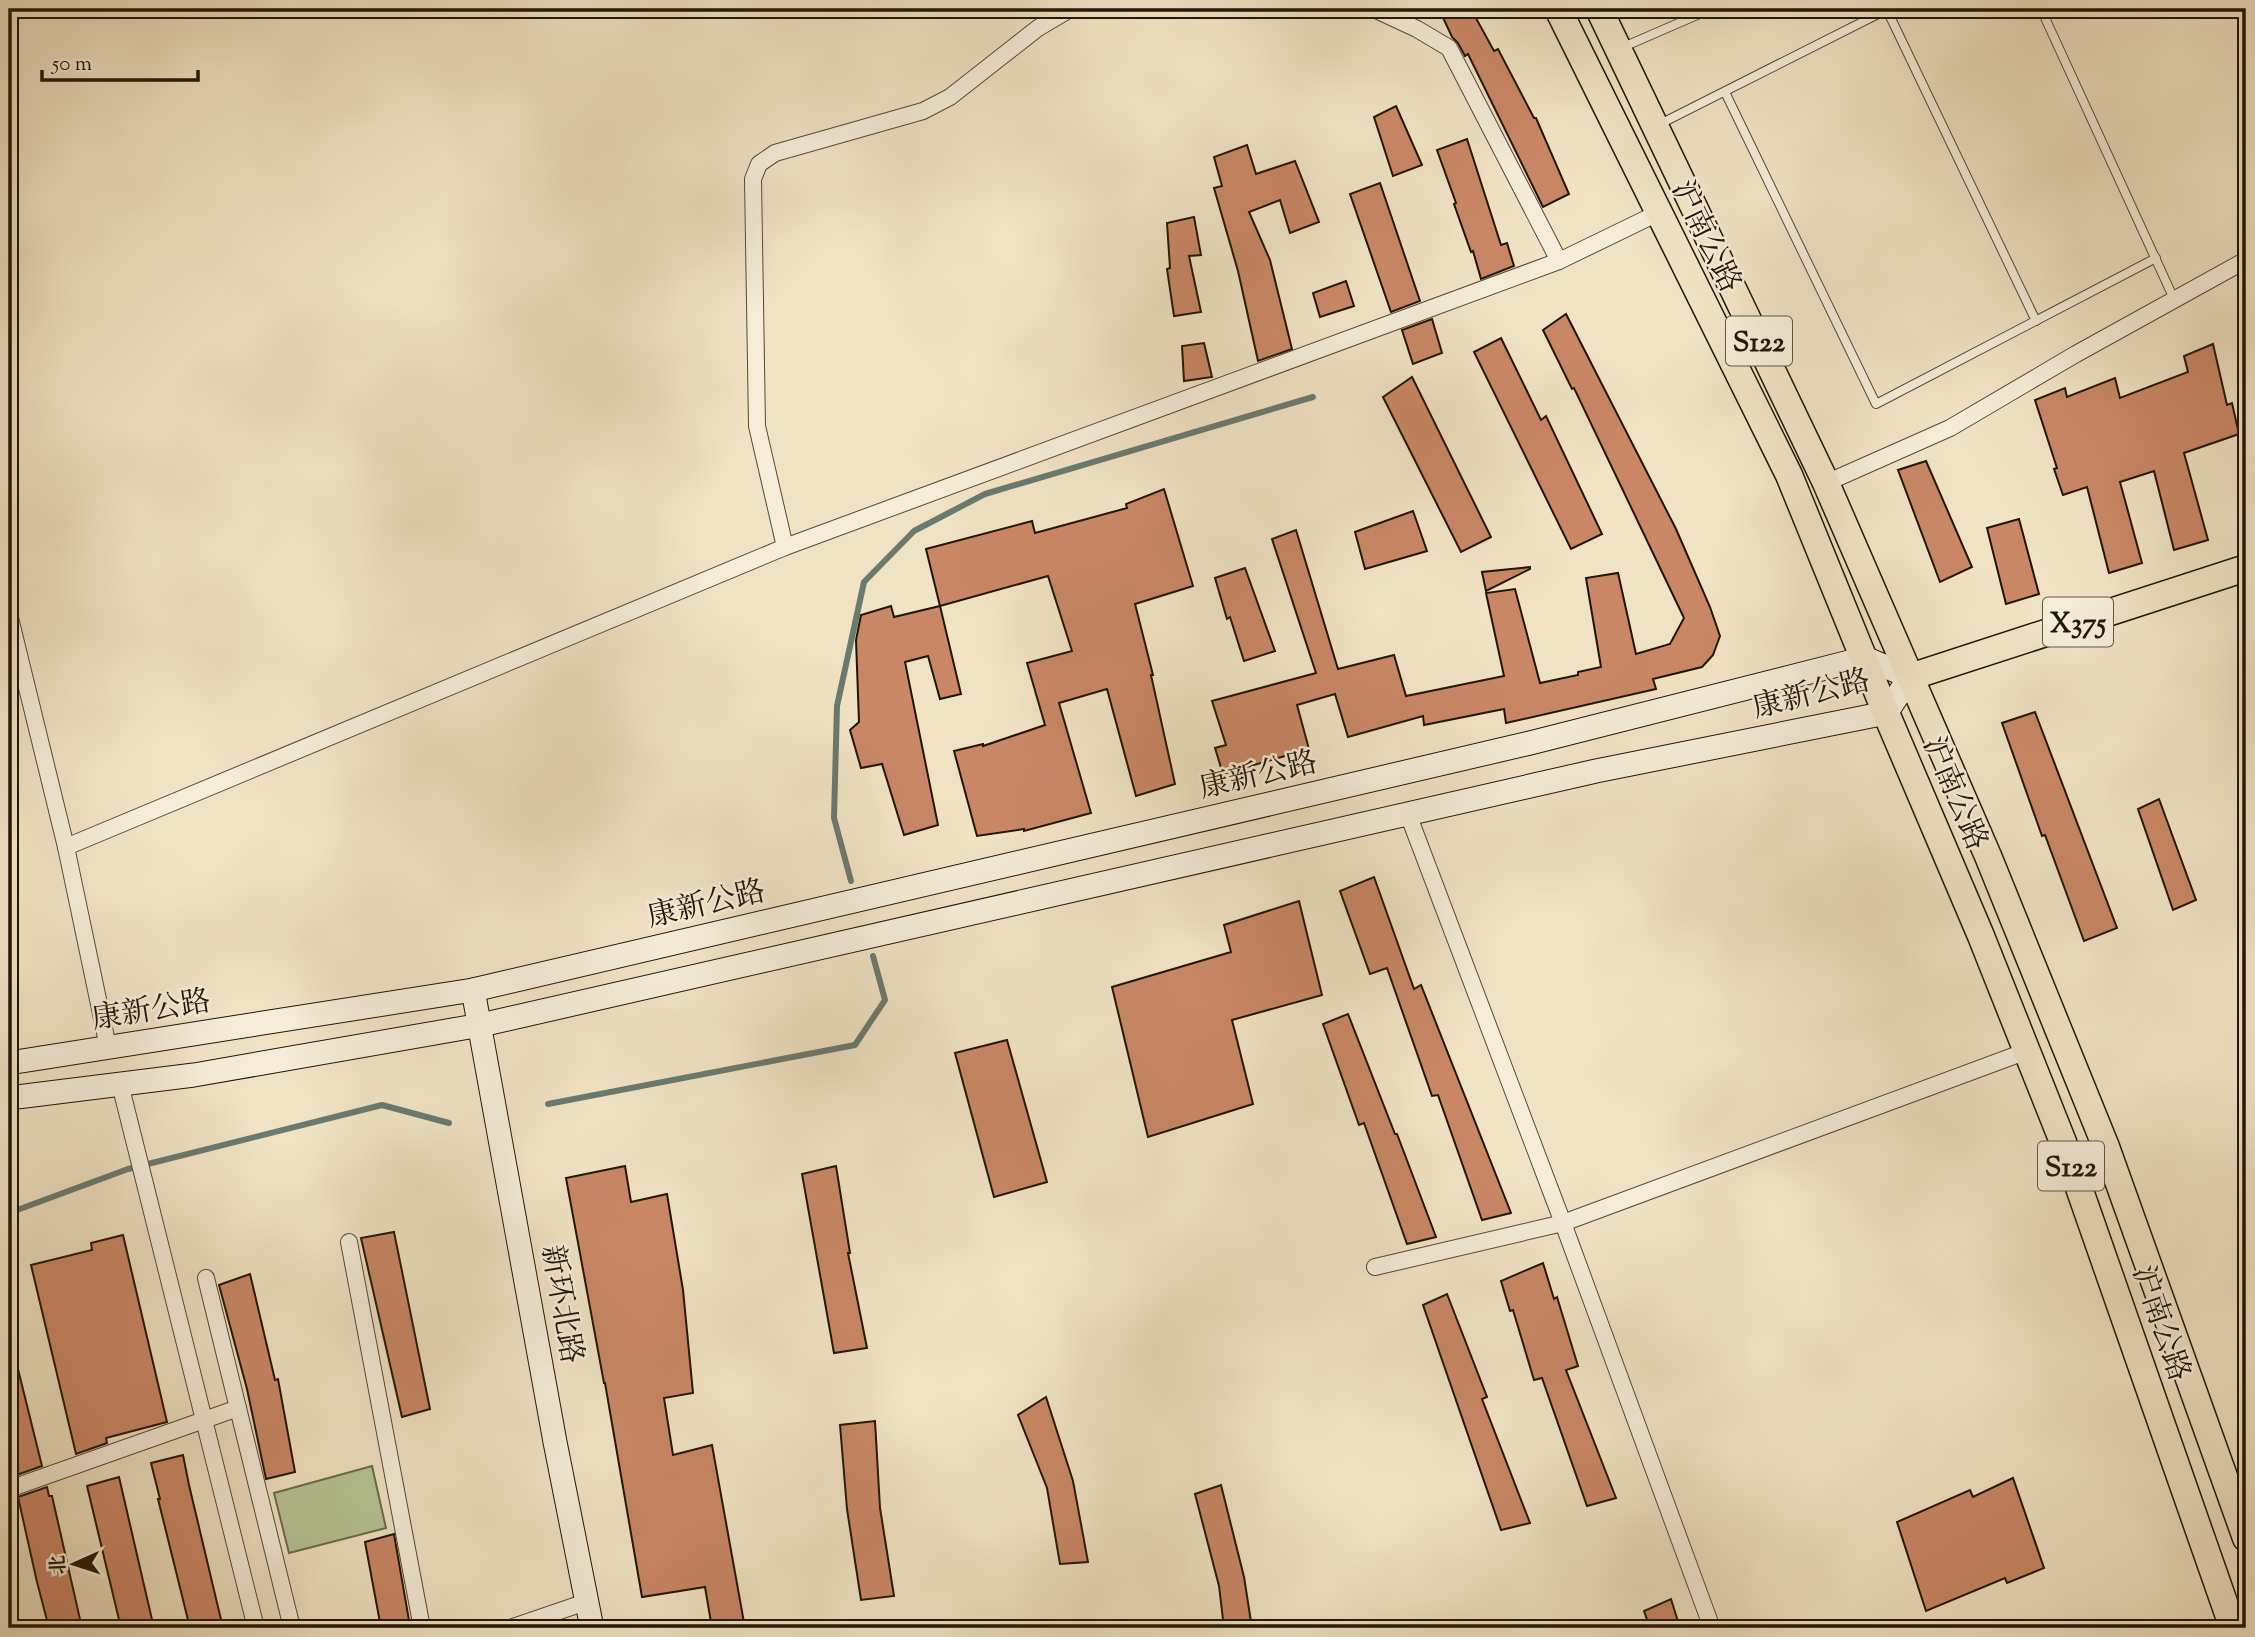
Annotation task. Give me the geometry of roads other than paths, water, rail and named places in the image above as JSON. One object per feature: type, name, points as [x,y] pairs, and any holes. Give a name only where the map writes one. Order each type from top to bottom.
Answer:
[{"type":"main road","name":"沪南公路","points":[[1558,9],[1789,475],[1981,936],[2063,1142],[2233,1628]]},
{"type":"main road","name":"沪南公路","points":[[1599,9],[1826,483],[1993,868],[2106,1147],[2246,1538]]},
{"type":"main road","name":"X375","points":[[1910,677],[2246,568]]},
{"type":"main road","name":"康新公路","points":[[9,1063],[474,990],[1530,743],[1865,658],[1910,677],[1886,713],[1596,771],[481,1026],[194,1075],[9,1098]]},
{"type":"main road","name":"新环北路","points":[[474,990],[555,1442],[592,1628]]},
{"type":"street","points":[[785,547],[758,426],[753,179],[759,164],[775,153],[923,111],[950,97],[1038,28],[1070,9]]},
{"type":"street","points":[[1374,9],[1450,48],[1559,261]]},
{"type":"street","points":[[66,846],[785,547],[1559,261],[1658,214]]},
{"type":"street","points":[[1826,483],[1950,428],[2246,260]]},
{"type":"street","points":[[9,614],[66,846],[108,1047]]},
{"type":"street","points":[[1408,814],[1563,1223],[1712,1628]]},
{"type":"street","points":[[1375,1267],[1563,1223],[2027,1051]]},
{"type":"street","points":[[120,1084],[256,1628]]},
{"type":"street","points":[[349,1242],[422,1628]]},
{"type":"street","points":[[206,1278],[292,1628]]},
{"type":"street","points":[[9,1489],[238,1408]]},
{"type":"street","points":[[510,1628],[586,1602]]},
{"type":"street","points":[[546,1628],[586,1602]]},
{"type":"lane","points":[[1618,49],[1711,9]]},
{"type":"lane","points":[[1656,126],[1887,9],[2036,321]]},
{"type":"lane","points":[[2041,9],[2174,299]]},
{"type":"lane","points":[[1725,92],[1876,404],[2156,258]]},
{"type":"waterway","points":[[851,881],[834,818],[837,706],[864,582],[914,531],[985,494],[1313,397]]},
{"type":"waterway","points":[[548,1104],[855,1045],[885,1000],[873,956]]},
{"type":"waterway","points":[[9,1213],[128,1169],[382,1105],[449,1123]]}]
